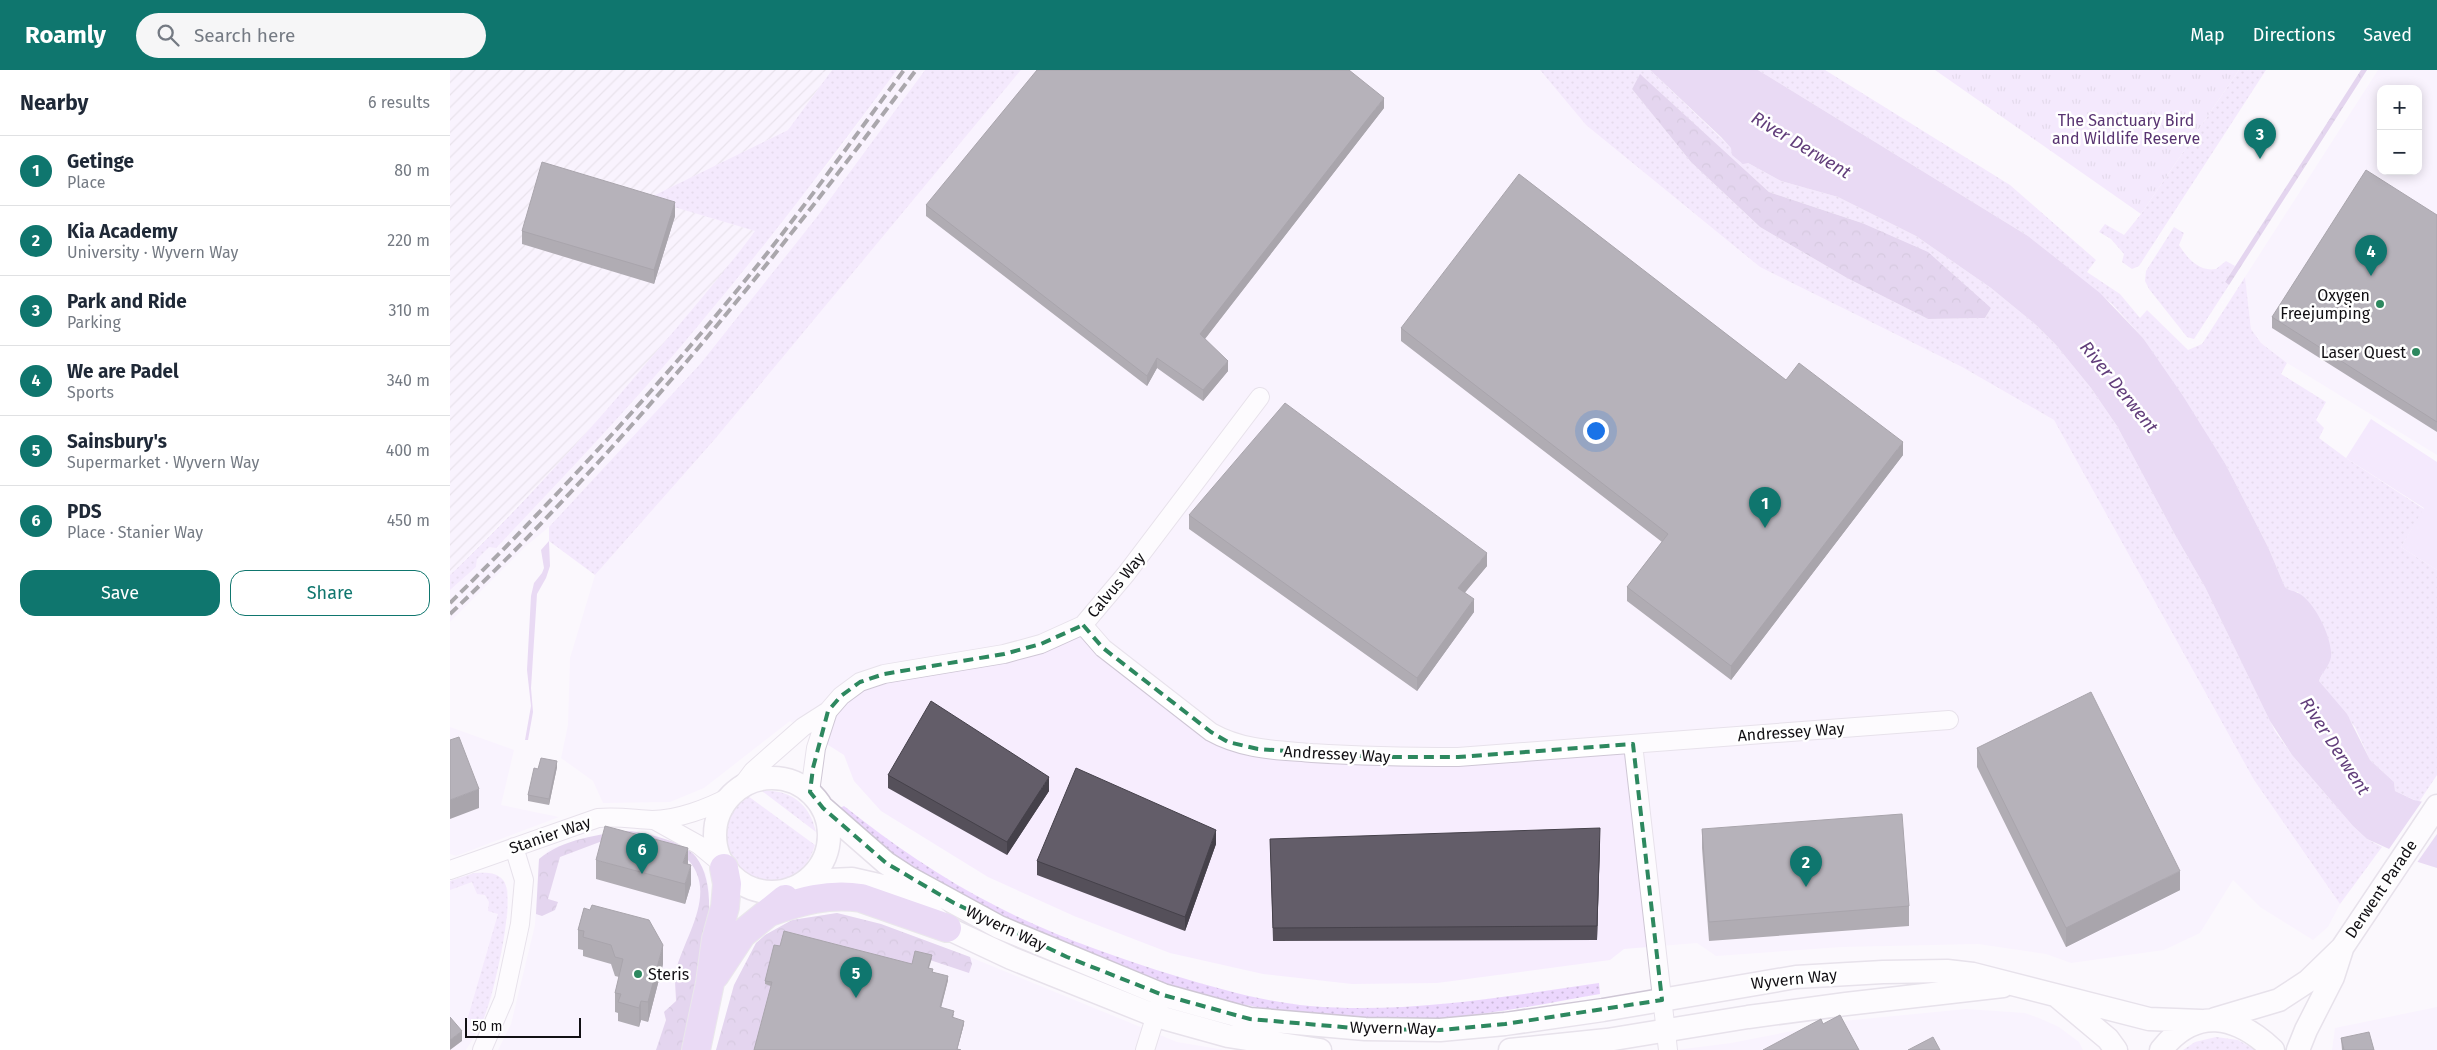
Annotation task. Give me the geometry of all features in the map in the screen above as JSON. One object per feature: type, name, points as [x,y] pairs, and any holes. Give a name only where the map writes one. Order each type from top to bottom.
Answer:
[{"type":"highway","points":[[696,1050],[710,983],[712,960],[726,902],[723,866]]},
{"type":"highway","points":[[710,983],[742,934],[805,883]]},
{"type":"highway","points":[[770,912],[805,900],[849,896],[861,898],[947,928]]},
{"type":"street","name":"Calvus Way","points":[[828,711],[841,696],[860,682],[884,674],[1004,654],[1041,644],[1083,624],[1126,574],[1260,397]]},
{"type":"street","name":"Andressey Way","points":[[1083,624],[1103,648],[1211,732],[1228,742],[1258,749],[1376,757],[1458,757],[1949,720]]},
{"type":"street","points":[[736,792],[764,778],[776,778],[800,785],[816,800],[830,830],[827,854],[815,874],[805,883],[778,890],[765,890],[739,881],[723,866],[715,844],[715,833],[723,807],[753,771],[794,734],[828,711]]},
{"type":"street","points":[[816,800],[816,748],[828,711]]},
{"type":"street","points":[[1633,744],[1667,1040]]},
{"type":"street","name":"Stanier Way","points":[[450,870],[598,818],[617,816],[654,820],[711,807],[736,792]]},
{"type":"street","name":"Wyvern Way","points":[[816,800],[886,863],[954,904],[999,927],[1163,995],[1250,1019],[1365,1029],[1440,1030],[1506,1024],[1796,977],[1883,972],[1947,971],[1973,974],[2148,1019],[2208,1020]]},
{"type":"street","name":"Derwent Parade","points":[[2208,1020],[2279,1000],[2308,981],[2345,944],[2437,806]]},
{"type":"street","name":"Stanier Way","points":[[654,820],[699,845],[723,866]]},
{"type":"street","points":[[482,1050],[504,999],[520,924],[524,880],[514,847]]},
{"type":"street","name":"Wyvern Way","points":[[805,883],[852,879],[887,887],[923,907],[947,928],[1011,958],[1156,1016],[1228,1036],[1320,1050]]},
{"type":"street","name":"Derwent Parade","points":[[2298,1050],[2333,977],[2345,944]]},
{"type":"street","name":"Wyvern Way","points":[[1510,1050],[1606,1040],[1667,1040],[1846,1004],[2012,985]]},
{"type":"street","points":[[1145,1050],[1163,995]]},
{"type":"street","name":"Wyvern Way","points":[[2057,996],[2108,1039],[2116,1050]]},
{"type":"street","points":[[2161,1050],[2183,1030],[2208,1020],[2232,1023],[2251,1033],[2273,1050]]},
{"type":"highlighted area","points":[[1083,625],[1103,648],[1211,732],[1228,742],[1258,749],[1376,757],[1458,757],[1633,744],[1662,1000],[1505,1024],[1440,1030],[1365,1029],[1250,1019],[1163,995],[1067,957],[954,903],[886,863],[823,808],[810,792],[813,768],[828,711],[841,696],[860,682],[884,674],[1004,654],[1041,644]]},
{"type":"shaded area","points":[[450,70],[832,70],[788,130],[648,199],[755,231],[718,280],[564,458],[450,575]]},
{"type":"shaded area","points":[[897,70],[925,70],[816,218],[701,363],[549,527],[526,546],[450,622],[450,590],[476,567],[477,559],[829,163]]},
{"type":"shaded area","points":[[1021,70],[1540,70],[1586,125],[1760,267],[1962,367],[2054,420],[2254,780],[2340,904],[2328,927],[2313,940],[2260,907],[2233,880],[2200,933],[2164,950],[2071,963],[2046,954],[1978,944],[1842,947],[1716,956],[1697,943],[1624,949],[1610,960],[1437,983],[1352,984],[1263,974],[1170,953],[1074,916],[988,877],[881,811],[854,781],[844,755],[790,721],[704,788],[670,802],[603,803],[593,781],[561,758],[568,725],[570,658],[595,575],[715,439]]},
{"type":"shaded area","points":[[2378,70],[2437,70],[2437,455],[2284,361],[2261,343],[2251,329],[2245,277]]},
{"type":"shaded area","points":[[450,727],[514,750],[501,805],[559,817],[456,856],[450,854]]},
{"type":"shaded area","points":[[630,831],[655,835],[678,845],[696,856],[706,874],[709,890],[699,973],[683,1050],[498,1050],[511,1024],[535,925],[539,859],[551,848]]},
{"type":"shaded area","points":[[489,873],[497,875],[504,881],[508,891],[508,911],[492,996],[482,1024],[466,1050],[450,1050],[450,885]]},
{"type":"shaded area","points":[[837,913],[881,924],[970,957],[1177,1042],[1225,1050],[716,1050],[734,985],[756,943],[792,920]]},
{"type":"shaded area","points":[[2437,1007],[2437,1050],[2332,1050],[2335,1028]]},
{"type":"shaded area","points":[[1966,1009],[2025,1013],[2059,1027],[2079,1042],[2083,1050],[1676,1050],[1731,1043],[1843,1021]]},
{"type":"green space","points":[[832,70],[897,70],[777,228],[677,350],[601,436],[496,548],[489,547],[477,559],[476,567],[450,590],[450,575],[582,438],[694,307],[755,231],[647,199],[788,130]]},
{"type":"green space","points":[[925,70],[1021,70],[715,439],[595,575],[549,541],[549,527],[701,363],[816,218]]},
{"type":"green space","points":[[1540,70],[1650,70],[1746,162],[1781,181],[1838,197],[1916,236],[1991,288],[2036,325],[2056,345],[2091,388],[2117,426],[2205,587],[2275,731],[2292,755],[2353,826],[2367,839],[2382,847],[2340,904],[2254,780],[2054,420],[1962,367],[1760,267],[1586,125]],"holes":[[[1640,75],[1769,192],[1862,223],[1991,308],[1985,318],[1928,319],[1847,278],[1760,227],[1691,162],[1632,89]]]},
{"type":"green space","points":[[1758,70],[1825,70],[2010,185],[2096,260],[2087,272],[2120,294],[2140,318],[2147,310],[2188,350],[2202,344],[2245,277],[2251,329],[2261,343],[2287,363],[2281,374],[2326,402],[2316,420],[2324,428],[2319,438],[2424,509],[2401,547],[2437,570],[2437,775],[2419,802],[2395,791],[2394,782],[2370,760],[2355,727],[2319,681],[2325,668],[2298,592],[2289,591],[2285,587],[2268,547],[2226,465],[2143,338],[2112,304],[2028,236]]},
{"type":"green space","name":"The Sanctuary Bird and Wildlife Reserve","points":[[1935,70],[2239,70],[2141,214]]},
{"type":"green space","points":[[2239,70],[2266,70],[2139,266],[2132,269],[2122,262],[2124,254],[2111,239],[2099,232],[2105,224],[2124,235],[2141,214]]},
{"type":"green space","points":[[2361,70],[2367,70],[2229,285],[2225,282]]},
{"type":"green space","points":[[1640,74],[1769,192],[1862,223],[1928,252],[1991,308],[1985,318],[1928,319],[1847,278],[1760,227],[1691,162],[1632,89]]},
{"type":"green space","points":[[2174,227],[2184,233],[2179,245],[2194,263],[2210,269],[2216,269],[2226,261],[2235,266],[2225,282],[2229,285],[2194,339],[2187,337],[2149,289],[2145,281],[2146,271]]},
{"type":"green space","points":[[2371,419],[2437,462],[2437,570],[2401,547],[2424,508],[2346,458]]},
{"type":"green space","points":[[762,791],[781,793],[797,800],[809,814],[816,832]]},
{"type":"green space","points":[[748,796],[815,845],[801,870],[783,881],[762,881],[744,873],[730,857],[723,838],[729,817]]},
{"type":"green space","points":[[844,806],[880,834],[936,872],[1017,917],[1084,945],[1130,961],[1192,981],[1242,994],[1310,1006],[1383,1008],[1455,1003],[1599,983],[1600,994],[1470,1015],[1426,1019],[1368,1019],[1310,1015],[1196,994],[1141,977],[1087,957],[1034,934],[938,886],[903,864],[836,810]]},
{"type":"green space","points":[[630,831],[666,839],[690,851],[696,857],[705,875],[709,898],[709,923],[700,979],[683,1050],[656,1050],[666,1020],[664,1012],[676,1001],[676,970],[698,911],[699,882],[694,868],[683,855],[605,840],[560,857],[548,899],[558,902],[555,910],[542,916],[536,914],[539,859],[570,842],[594,836]]},
{"type":"green space","points":[[474,873],[489,873],[500,877],[507,890],[505,929],[496,978],[479,1029],[468,1017],[498,914],[488,911],[489,902],[485,895],[477,894],[472,882],[450,890],[450,881]]},
{"type":"green space","points":[[837,913],[881,924],[970,957],[972,964],[969,973],[915,955],[912,967],[772,986],[755,1050],[716,1050],[734,985],[756,943],[765,935],[792,920]]},
{"type":"green space","points":[[2216,1037],[2238,1040],[2256,1050],[2183,1050],[2195,1042]]},
{"type":"water","name":"River Derwent","points":[[1650,70],[1758,70],[2028,236],[2100,293],[2143,338],[2183,396],[2226,465],[2268,547],[2285,587],[2304,597],[2311,604],[2322,622],[2329,641],[2331,657],[2319,681],[2347,714],[2370,760],[2394,782],[2395,791],[2414,800],[2437,805],[2437,868],[2418,862],[2367,839],[2353,826],[2292,755],[2270,721],[2205,587],[2117,426],[2091,388],[2056,345],[2036,325],[1991,288],[1916,236],[1838,197],[1781,181],[1748,163],[1743,164],[1732,155],[1731,148],[1721,137]]},
{"type":"water","points":[[549,541],[550,566],[537,594],[531,688],[533,712],[528,740],[525,740],[531,706],[527,670],[531,596],[534,583],[544,568],[541,550]]},
{"type":"pier","points":[[2423,800],[2437,803],[2437,834],[2416,864],[2387,852]]},
{"type":"building","points":[[1037,70],[1349,70],[1384,98],[1200,334],[1228,361],[1203,390],[1157,358],[1147,376],[926,205]]},
{"type":"building","points":[[542,162],[675,202],[654,270],[522,231]]},
{"type":"building","points":[[2366,170],[2437,215],[2437,422],[2272,317]]},
{"type":"building","points":[[1519,174],[1786,380],[1799,363],[1903,442],[1731,666],[1627,587],[1668,534],[1401,328]]},
{"type":"building","points":[[1285,403],[1487,553],[1458,588],[1474,599],[1417,678],[1189,515]]},
{"type":"building","points":[[2091,692],[2180,871],[2066,928],[1977,748]]},
{"type":"building","points":[[931,701],[1049,777],[1007,842],[888,775]]},
{"type":"building","points":[[459,737],[479,789],[450,800],[450,740]]},
{"type":"building","points":[[541,758],[557,761],[549,799],[528,795],[534,768],[538,769]]},
{"type":"building","points":[[1076,768],[1216,830],[1185,917],[1037,861]]},
{"type":"building","points":[[1902,814],[1909,906],[1709,922],[1702,829]]},
{"type":"building","points":[[605,826],[688,848],[683,863],[691,865],[685,884],[596,860]]},
{"type":"building","points":[[1600,828],[1597,926],[1273,928],[1270,839]]},
{"type":"building","name":"Steris","points":[[592,905],[649,920],[663,945],[648,1002],[641,1001],[639,1008],[618,1002],[621,994],[615,993],[623,959],[615,957],[611,945],[583,937],[584,931],[578,930],[584,908],[590,910]]},
{"type":"building","points":[[784,931],[912,964],[915,951],[932,955],[928,968],[933,969],[932,972],[948,976],[940,1007],[954,1011],[952,1017],[964,1021],[957,1049],[961,1050],[754,1050],[772,982],[765,981],[774,945],[780,946]]},
{"type":"building","points":[[1840,1015],[1859,1050],[1763,1050],[1821,1019],[1823,1024]]},
{"type":"building","points":[[450,1017],[462,1031],[450,1040]]},
{"type":"building","points":[[2369,1032],[2374,1050],[2344,1050],[2341,1038]]},
{"type":"building","points":[[1933,1037],[1940,1050],[1908,1050]]},
{"type":"railway","points":[[450,603],[571,479],[687,350],[779,238],[904,70]]},
{"type":"railway","points":[[450,614],[576,486],[695,352],[807,213],[916,70]]},
{"type":"place","name":"Park and Ride","points":[[2260,159]]},
{"type":"place","name":"We are Padel","points":[[2371,276]]},
{"type":"place","name":"Oxygen Freejumping","points":[[2380,304]]},
{"type":"place","name":"Laser Quest","points":[[2416,352]]},
{"type":"place","name":"Getinge","points":[[1765,528]]},
{"type":"place","name":"PDS","points":[[642,874]]},
{"type":"place","name":"Kia Academy","points":[[1806,887]]},
{"type":"place","name":"Steris","points":[[638,974]]},
{"type":"place","name":"Sainsbury's","points":[[856,998]]}]
